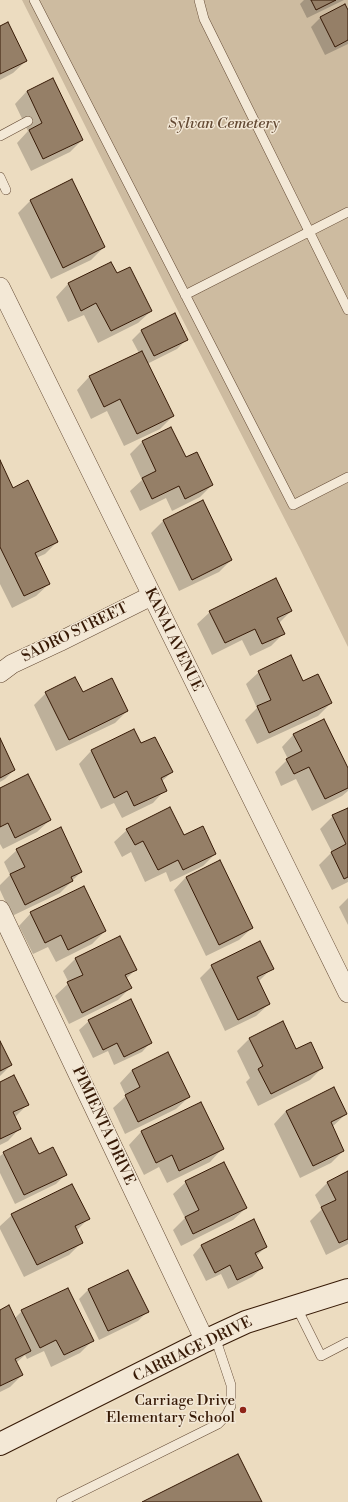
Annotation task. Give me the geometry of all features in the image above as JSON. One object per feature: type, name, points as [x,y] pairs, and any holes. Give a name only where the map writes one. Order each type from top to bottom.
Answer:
[{"type":"street","name":"KANAI AVENUE","points":[[2,295],[348,993]]},
{"type":"street","name":"SADRO STREET","points":[[0,673],[12,664],[151,596]]},
{"type":"street","name":"PIMIENTA DRIVE","points":[[0,910],[210,1339]]},
{"type":"street","name":"CARRIAGE DRIVE","points":[[0,1444],[246,1322],[348,1290]]},
{"type":"lane","points":[[34,0],[293,506],[348,476]]},
{"type":"lane","points":[[199,0],[204,19],[348,310]]},
{"type":"lane","points":[[0,136],[28,121]]},
{"type":"lane","points":[[0,177],[6,190]]},
{"type":"lane","points":[[185,295],[348,212]]},
{"type":"lane","points":[[296,1306],[321,1356],[348,1342]]},
{"type":"lane","points":[[61,1502],[218,1424],[226,1416],[231,1406],[231,1385],[210,1339]]},
{"type":"green space","name":"Sylvan Cemetery","points":[[22,0],[348,0],[348,647],[300,549],[173,301]]},
{"type":"building","points":[[311,0],[336,0],[316,10]]},
{"type":"building","points":[[345,4],[348,10],[348,40],[335,47],[320,17]]},
{"type":"building","points":[[8,22],[27,61],[0,74],[0,26]]},
{"type":"building","points":[[53,78],[83,140],[43,159],[29,130],[42,123],[27,91]]},
{"type":"building","points":[[72,179],[105,247],[63,268],[30,200]]},
{"type":"building","points":[[111,262],[117,273],[130,267],[152,311],[111,331],[96,303],[81,311],[68,283]]},
{"type":"building","points":[[175,313],[188,340],[154,356],[141,330]]},
{"type":"building","points":[[142,351],[174,416],[137,434],[120,399],[104,407],[89,376]]},
{"type":"building","points":[[171,427],[186,457],[197,452],[213,485],[185,499],[179,486],[152,499],[142,478],[156,471],[142,441]]},
{"type":"building","points":[[0,460],[13,488],[28,480],[58,542],[35,553],[50,584],[24,596],[0,547]]},
{"type":"building","points":[[203,500],[232,560],[192,580],[163,520]]},
{"type":"building","points":[[276,578],[292,611],[277,618],[285,634],[262,644],[255,629],[225,643],[209,611]]},
{"type":"building","points":[[291,655],[303,681],[318,674],[332,703],[269,733],[257,706],[271,700],[258,671]]},
{"type":"building","points":[[75,677],[83,692],[112,678],[128,711],[69,740],[45,692]]},
{"type":"building","points":[[324,719],[348,768],[348,788],[325,799],[309,767],[294,774],[286,759],[302,751],[293,734]]},
{"type":"building","points":[[134,729],[141,743],[155,737],[173,772],[161,778],[167,791],[134,806],[127,791],[114,798],[91,750]]},
{"type":"building","points":[[0,738],[15,770],[0,778]]},
{"type":"building","points":[[28,774],[51,820],[15,838],[8,823],[0,827],[0,788]]},
{"type":"building","points":[[170,807],[184,835],[203,826],[216,854],[183,870],[178,860],[158,870],[143,841],[135,845],[126,829]]},
{"type":"building","points":[[348,808],[348,877],[344,879],[331,852],[346,844],[332,815]]},
{"type":"building","points":[[61,827],[82,872],[71,877],[73,881],[25,905],[10,874],[25,867],[16,849]]},
{"type":"building","points":[[220,860],[253,928],[219,945],[186,877]]},
{"type":"building","points":[[84,886],[106,931],[68,950],[61,935],[45,943],[30,912]]},
{"type":"building","points":[[120,936],[137,970],[125,975],[132,988],[82,1013],[67,982],[83,975],[75,958]]},
{"type":"building","points":[[260,941],[274,969],[257,977],[270,1004],[238,1020],[211,965]]},
{"type":"building","points":[[131,999],[152,1043],[124,1057],[117,1043],[103,1050],[88,1020]]},
{"type":"building","points":[[283,1021],[296,1049],[311,1042],[323,1068],[271,1094],[258,1069],[263,1066],[249,1038]]},
{"type":"building","points":[[0,1041],[12,1065],[0,1071]]},
{"type":"building","points":[[168,1052],[190,1097],[138,1122],[125,1095],[140,1087],[132,1070]]},
{"type":"building","points":[[14,1075],[29,1105],[13,1112],[21,1129],[0,1139],[0,1082]]},
{"type":"building","points":[[334,1087],[347,1114],[331,1122],[344,1151],[313,1166],[286,1111]]},
{"type":"building","points":[[201,1102],[224,1149],[179,1171],[172,1155],[156,1163],[141,1131]]},
{"type":"building","points":[[31,1138],[39,1154],[53,1147],[67,1175],[24,1195],[3,1152]]},
{"type":"building","points":[[224,1162],[247,1208],[193,1234],[185,1217],[199,1210],[185,1181]]},
{"type":"building","points":[[348,1171],[348,1239],[339,1243],[321,1207],[336,1200],[327,1182]]},
{"type":"building","points":[[72,1184],[90,1219],[75,1226],[83,1243],[37,1265],[11,1214]]},
{"type":"building","points":[[254,1219],[267,1247],[255,1253],[263,1268],[237,1280],[230,1265],[215,1273],[201,1245]]},
{"type":"building","points":[[128,1270],[149,1312],[108,1331],[88,1289]]},
{"type":"building","points":[[68,1288],[94,1341],[64,1355],[56,1340],[40,1348],[21,1310]]},
{"type":"building","points":[[9,1305],[31,1351],[15,1359],[23,1375],[0,1386],[0,1310]]},
{"type":"building","points":[[238,1454],[262,1502],[142,1502]]},
{"type":"place","name":"Carriage Drive Elementary School","points":[[243,1410]]}]
